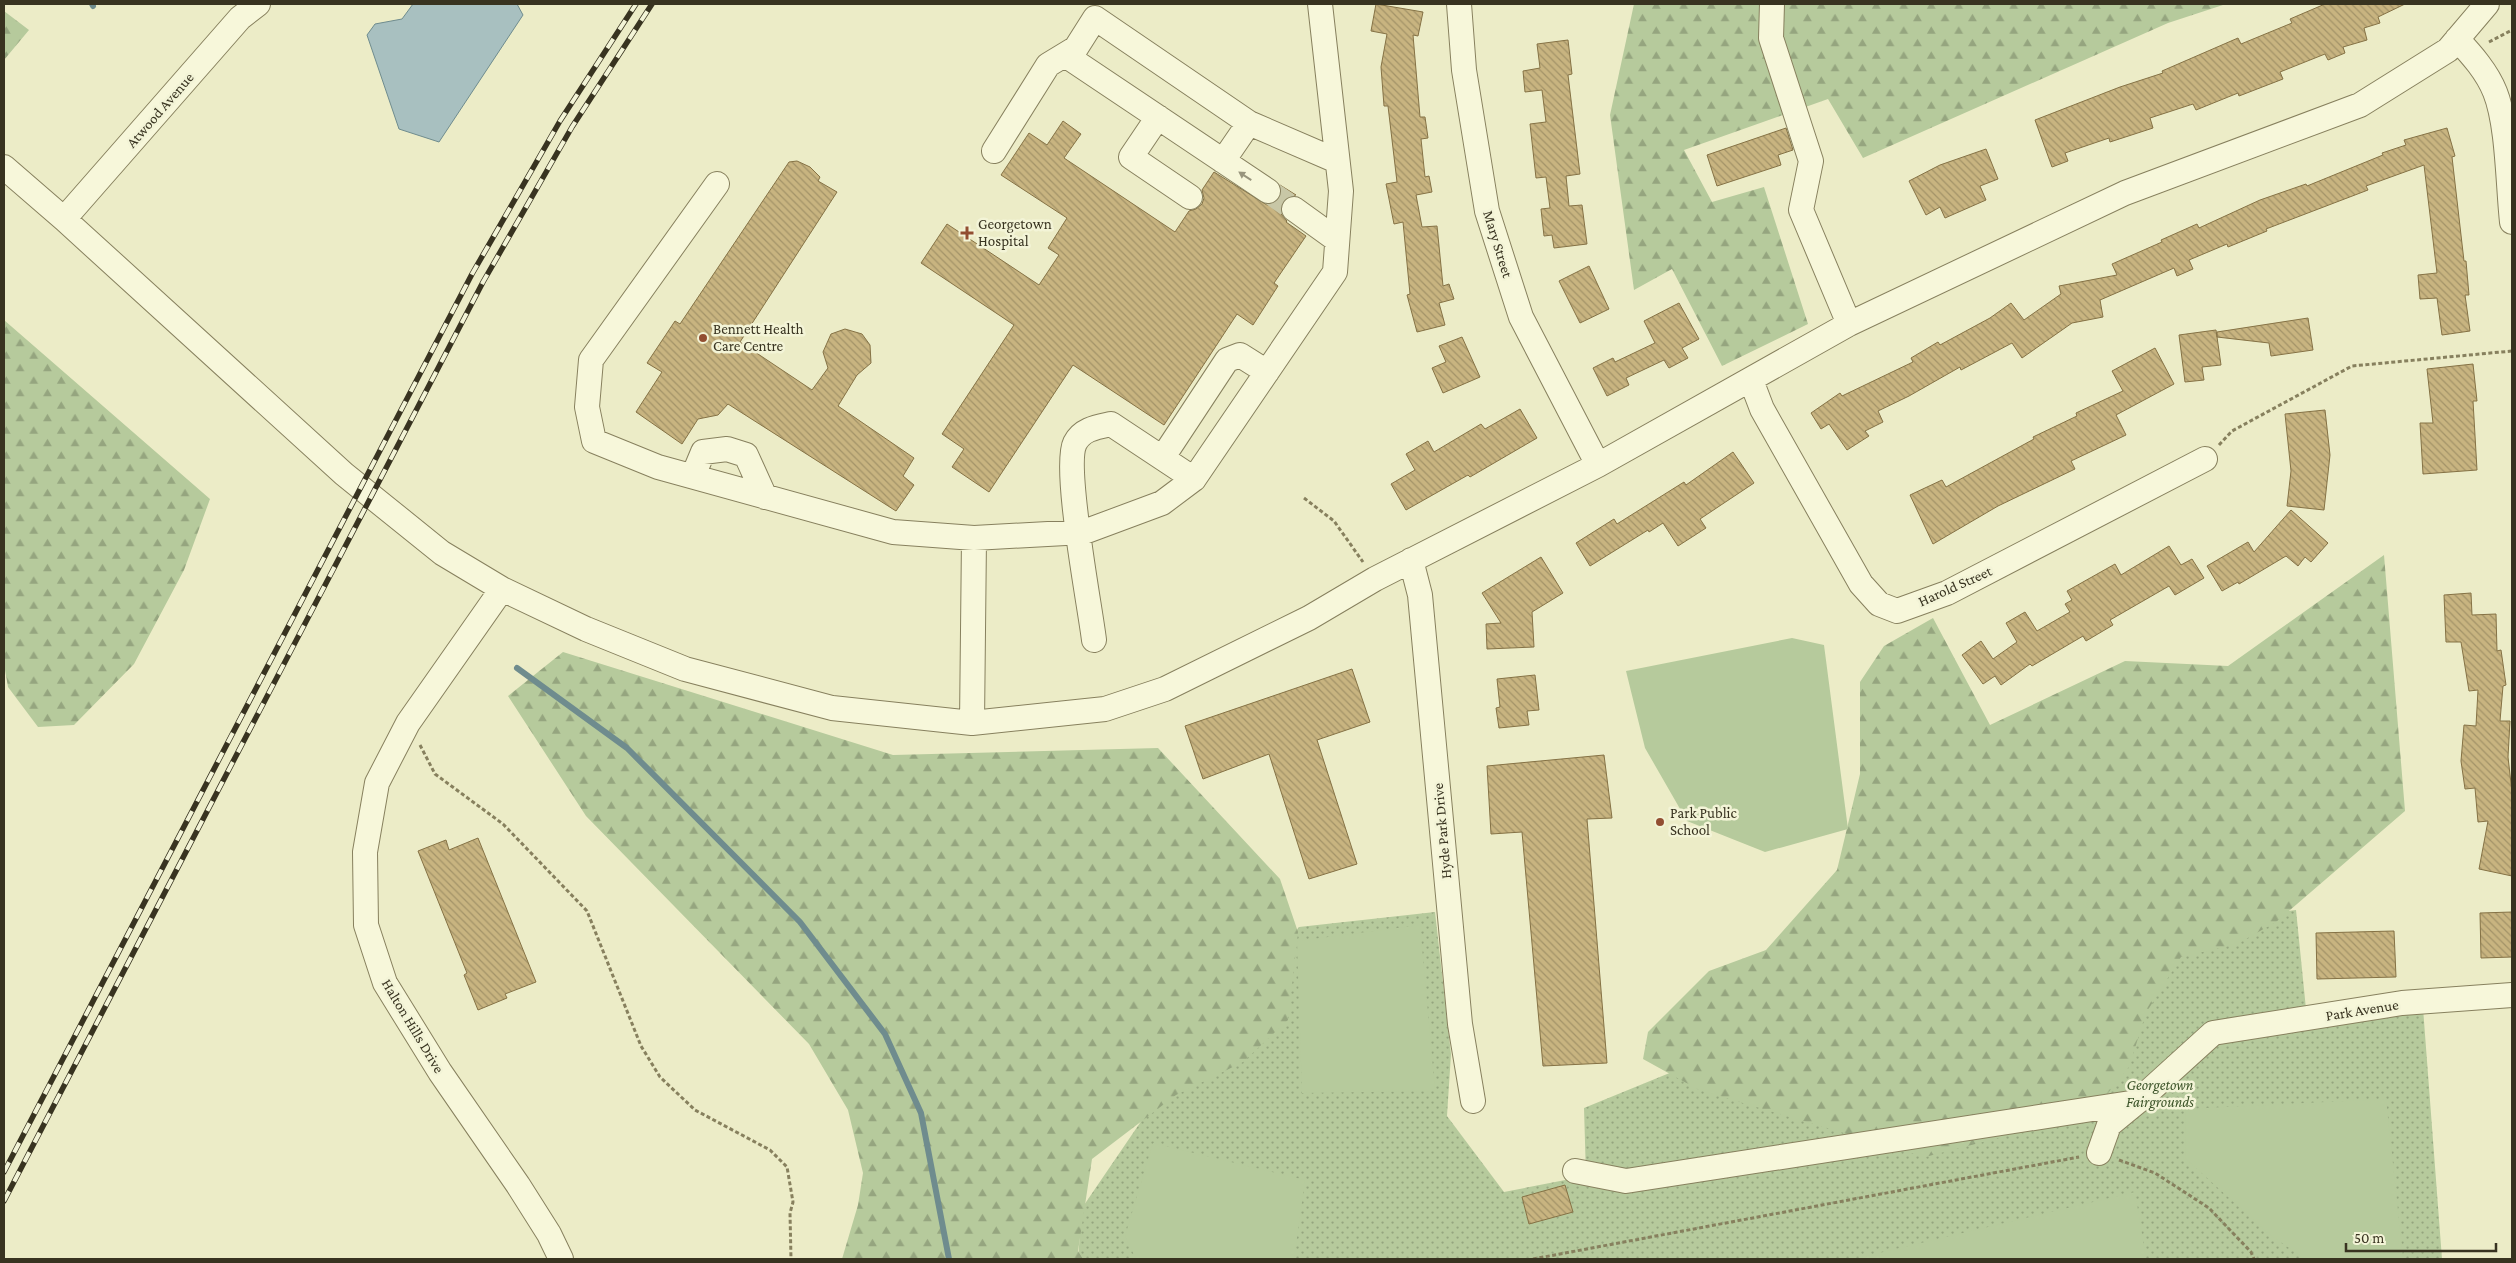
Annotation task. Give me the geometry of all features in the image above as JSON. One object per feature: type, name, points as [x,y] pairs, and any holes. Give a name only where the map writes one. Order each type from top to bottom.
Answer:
[{"type":"street","name":"Atwood Avenue","points":[[64,219],[240,18],[258,4]]},
{"type":"street","points":[[717,184],[591,360],[587,407],[594,441],[658,467],[892,532],[974,538],[1078,532],[1162,503],[1194,479],[1335,272],[1340,191],[1320,4]]},
{"type":"street","name":"Mary Street","points":[[1460,4],[1464,70],[1487,211],[1521,317],[1598,465]]},
{"type":"street","points":[[1772,4],[1771,38],[1811,161],[1800,210],[1850,324]]},
{"type":"street","points":[[4,167],[64,219],[344,474],[442,553],[502,589],[586,629],[685,669],[832,708],[972,724],[1105,709],[1165,688],[1309,618],[1375,579],[1598,465],[1850,324],[2125,193],[2360,105],[2448,50],[2463,46],[2487,4]]},
{"type":"street","points":[[994,151],[1048,65],[1076,48],[1095,18],[1249,123],[1337,161]]},
{"type":"street","points":[[2463,46],[2482,69],[2495,92],[2501,116],[2512,222]]},
{"type":"street","points":[[1065,55],[1268,191]]},
{"type":"street","points":[[1158,117],[1131,157],[1190,197]]},
{"type":"street","points":[[1223,161],[1249,123]]},
{"type":"street","points":[[1294,209],[1337,240]]},
{"type":"street","points":[[1162,457],[1227,360],[1240,355],[1268,372]]},
{"type":"street","name":"Harold Street","points":[[1751,380],[1762,409],[1861,584],[1880,604],[1897,610],[1947,593],[2205,459]]},
{"type":"street","points":[[1094,640],[1078,532],[1071,460],[1076,442],[1090,428],[1111,424],[1194,479]]},
{"type":"street","points":[[693,476],[703,452],[727,449],[746,454],[765,496]]},
{"type":"street","points":[[972,724],[974,538]]},
{"type":"street","name":"Hyde Park Drive","points":[[1411,560],[1420,596],[1460,1024],[1474,1102]]},
{"type":"street","name":"Halton Hills Drive","points":[[502,589],[408,723],[377,783],[365,852],[366,925],[385,983],[440,1072],[518,1185],[549,1234],[561,1259]]},
{"type":"street","name":"Park Avenue","points":[[2137,1102],[2213,1033],[2402,1003],[2512,994]]},
{"type":"street","points":[[2099,1153],[2109,1125],[2137,1102]]},
{"type":"street","points":[[1575,1171],[1626,1181],[2137,1102]]},
{"type":"path","points":[[2463,46],[2512,30]]},
{"type":"path","points":[[2205,459],[2232,431],[2352,366],[2512,351]]},
{"type":"path","points":[[1304,498],[1334,521],[1375,579]]},
{"type":"path","points":[[408,723],[435,774],[503,824],[587,911],[641,1046],[660,1077],[695,1110],[770,1150],[786,1167],[793,1202],[790,1214],[791,1259]]},
{"type":"path","points":[[1533,1259],[2099,1153],[2155,1173],[2209,1208],[2251,1252],[2254,1259]]},
{"type":"green space","points":[[1634,4],[2226,4],[2168,23],[1863,158],[1828,99],[1684,150],[1712,202],[1764,187],[1808,324],[1722,366],[1672,269],[1634,290],[1610,115]]},
{"type":"green space","points":[[4,11],[29,30],[4,60]]},
{"type":"green space","points":[[4,320],[210,499],[184,570],[134,664],[74,725],[38,727],[8,687],[4,664]]},
{"type":"green space","points":[[2384,555],[2405,811],[2276,922],[2237,944],[2181,957],[2146,1013],[2129,1067],[2091,1114],[1925,1157],[1699,1090],[1643,1059],[1648,1032],[1709,971],[1766,950],[1837,870],[1860,774],[1860,682],[1884,646],[1933,618],[1990,725],[2125,661],[2228,666]]},
{"type":"green space","points":[[1792,638],[1824,645],[1848,829],[1765,852],[1687,821],[1645,748],[1626,671]]},
{"type":"green space","points":[[563,652],[893,755],[1158,748],[1280,879],[1298,932],[1288,1020],[1243,1062],[1176,1095],[1092,1159],[1078,1251],[1083,1259],[842,1259],[858,1205],[863,1173],[848,1110],[809,1044],[586,816],[508,696]]},
{"type":"green space","name":"Georgetown Fairgrounds","points":[[2296,910],[2306,1009],[2423,1008],[2442,1259],[1078,1259],[1082,1208],[1146,1114],[1205,1051],[1299,927],[1435,912],[1451,1054],[1447,1116],[1504,1192],[1586,1176],[1584,1108],[1716,1054],[1714,978]]},
{"type":"green space","points":[[1420,925],[1435,1091],[1302,1093],[1297,941]]},
{"type":"green space","points":[[2386,1099],[2403,1257],[2399,1259],[2305,1259],[2269,1234],[2186,1159],[2185,1109]]},
{"type":"green space","points":[[1153,1143],[1305,1180],[1294,1259],[1136,1259],[1125,1236]]},
{"type":"green space","points":[[2135,1192],[2146,1259],[1854,1259]]},
{"type":"water","points":[[413,4],[517,4],[523,15],[439,142],[399,129],[367,35],[375,24],[402,19]]},
{"type":"building","points":[[1376,4],[1423,12],[1418,36],[1413,35],[1420,117],[1425,117],[1428,138],[1421,139],[1425,177],[1429,176],[1432,192],[1416,195],[1422,227],[1437,226],[1443,286],[1449,284],[1454,299],[1439,303],[1445,325],[1417,332],[1407,295],[1410,294],[1403,222],[1394,224],[1386,184],[1397,182],[1388,106],[1384,106],[1381,67],[1387,34],[1371,31]]},
{"type":"building","points":[[2325,4],[2405,4],[2378,17],[2380,23],[2364,28],[2367,40],[2343,47],[2345,53],[2328,60],[2325,54],[2280,72],[2283,79],[2239,96],[2238,93],[2196,110],[2193,104],[2150,118],[2153,128],[2110,142],[2109,138],[2065,153],[2068,161],[2052,167],[2035,120],[2120,87],[2163,73],[2162,71],[2238,38],[2241,44],[2292,23],[2290,19]]},
{"type":"building","points":[[1568,40],[1572,74],[1568,75],[1580,174],[1566,176],[1569,206],[1582,205],[1587,244],[1554,248],[1552,235],[1544,236],[1541,209],[1550,208],[1546,177],[1536,178],[1530,124],[1546,122],[1542,90],[1525,92],[1523,71],[1540,68],[1537,44]]},
{"type":"building","points":[[1063,121],[1081,134],[1064,158],[1175,232],[1189,211],[1196,209],[1202,204],[1204,198],[1202,190],[1214,172],[1267,205],[1274,204],[1279,199],[1282,192],[1280,185],[1296,195],[1289,196],[1283,201],[1280,207],[1281,214],[1286,222],[1306,236],[1274,283],[1278,286],[1253,325],[1237,314],[1164,425],[1073,365],[989,492],[952,467],[964,449],[942,434],[1014,325],[921,263],[947,224],[1039,285],[1059,255],[1048,248],[1067,218],[1001,175],[1029,133],[1047,145]]},
{"type":"building","points":[[1786,128],[1793,150],[1778,155],[1781,165],[1717,186],[1707,155]]},
{"type":"building","points":[[2447,128],[2455,156],[2452,157],[2464,261],[2466,261],[2469,295],[2465,295],[2470,331],[2442,335],[2437,298],[2420,299],[2418,275],[2437,273],[2424,165],[2366,186],[2368,190],[2266,229],[2267,231],[2228,247],[2227,244],[2189,260],[2193,269],[2177,276],[2174,268],[2100,300],[2103,317],[2072,323],[2022,358],[2012,343],[1961,370],[1960,367],[1878,411],[1883,422],[1865,431],[1869,436],[1847,450],[1829,424],[1821,429],[1811,413],[1840,393],[1842,396],[1913,362],[1911,358],[1938,342],[1940,345],[1990,318],[2011,303],[2024,320],[2061,294],[2059,286],[2117,275],[2112,264],[2162,242],[2161,240],[2197,224],[2199,228],[2260,200],[2306,184],[2307,186],[2383,155],[2382,153],[2406,145],[2404,140]]},
{"type":"building","points":[[1986,149],[1998,179],[1980,186],[1986,200],[1945,218],[1940,207],[1926,215],[1909,181],[1940,165]]},
{"type":"building","name":"Bennett Health Care Centre","points":[[797,161],[810,167],[820,177],[818,181],[837,192],[740,342],[812,390],[828,368],[823,352],[831,334],[845,329],[862,334],[870,345],[871,363],[857,375],[838,406],[914,458],[903,476],[914,485],[896,511],[728,404],[718,415],[698,419],[682,444],[636,412],[662,372],[647,363],[675,321],[680,324],[789,162]]},
{"type":"building","points":[[1589,266],[1609,309],[1580,323],[1559,281]]},
{"type":"building","points":[[1679,303],[1699,339],[1682,348],[1688,358],[1669,368],[1664,360],[1626,378],[1629,385],[1607,396],[1593,368],[1613,358],[1615,362],[1655,343],[1644,321]]},
{"type":"building","points":[[2308,318],[2313,350],[2271,356],[2269,343],[2217,337],[2217,332]]},
{"type":"building","points":[[2216,330],[2221,365],[2202,367],[2204,380],[2185,382],[2179,335]]},
{"type":"building","points":[[1462,337],[1480,377],[1443,393],[1432,368],[1446,362],[1439,346]]},
{"type":"building","points":[[2155,348],[2174,384],[2116,415],[2126,435],[2071,461],[2075,469],[1998,506],[1933,544],[1910,495],[1942,480],[1946,487],[2034,439],[2033,437],[2077,416],[2076,413],[2123,391],[2112,371]]},
{"type":"building","points":[[2473,364],[2477,401],[2473,401],[2477,470],[2423,474],[2420,423],[2433,423],[2427,369]]},
{"type":"building","points":[[1520,409],[1537,438],[1470,477],[1468,475],[1406,510],[1391,484],[1415,470],[1406,454],[1428,441],[1434,452],[1481,424],[1485,429]]},
{"type":"building","points":[[2325,410],[2330,455],[2324,510],[2287,506],[2291,471],[2285,414]]},
{"type":"building","points":[[1733,452],[1754,483],[1700,519],[1706,528],[1678,546],[1663,523],[1649,532],[1648,530],[1590,566],[1576,543],[1614,519],[1617,524],[1684,482],[1686,485]]},
{"type":"building","points":[[2291,510],[2328,543],[2311,562],[2305,557],[2298,566],[2286,556],[2239,584],[2238,582],[2222,591],[2207,566],[2248,542],[2254,552]]},
{"type":"building","points":[[2169,546],[2181,565],[2192,559],[2204,578],[2175,595],[2169,586],[2110,620],[2113,625],[2086,641],[2083,636],[2032,666],[2030,664],[2001,685],[1995,676],[1983,684],[1962,655],[1981,641],[1993,659],[2017,642],[2006,623],[2025,612],[2037,631],[2070,612],[2065,604],[2072,600],[2067,591],[2115,564],[2121,575]]},
{"type":"building","points":[[1541,557],[1563,593],[1532,612],[1534,647],[1487,649],[1486,624],[1501,623],[1482,593]]},
{"type":"building","points":[[2471,593],[2472,615],[2496,614],[2497,651],[2501,650],[2506,685],[2503,686],[2500,721],[2510,721],[2508,757],[2512,792],[2512,876],[2479,869],[2488,821],[2478,822],[2475,788],[2465,789],[2461,761],[2464,725],[2476,726],[2478,690],[2469,691],[2461,642],[2446,642],[2444,595]]},
{"type":"building","points":[[1352,669],[1370,722],[1317,740],[1357,864],[1309,879],[1269,754],[1203,779],[1185,726]]},
{"type":"building","points":[[1535,675],[1539,710],[1527,711],[1529,725],[1499,728],[1496,708],[1500,707],[1497,679]]},
{"type":"building","points":[[1604,755],[1612,818],[1587,819],[1607,1063],[1543,1066],[1522,832],[1491,834],[1487,766]]},
{"type":"building","points":[[478,838],[536,982],[505,994],[507,998],[478,1010],[464,975],[467,973],[418,851],[446,840],[449,850]]},
{"type":"building","points":[[2512,912],[2512,957],[2481,958],[2480,913]]},
{"type":"building","points":[[2394,931],[2396,977],[2317,979],[2316,933]]},
{"type":"building","points":[[1565,1185],[1573,1212],[1529,1224],[1522,1197]]},
{"type":"waterway","points":[[517,668],[627,748],[800,922],[885,1034],[921,1113],[949,1259]]},
{"type":"tunnel","points":[[1268,191],[1294,209]]},
{"type":"railway","points":[[4,1172],[472,274],[560,121],[636,4]]},
{"type":"railway","points":[[4,1201],[483,282],[572,127],[652,4]]},
{"type":"place","name":"Georgetown Hospital","points":[[967,233]]},
{"type":"place","name":"Bennett Health Care Centre","points":[[703,338]]},
{"type":"place","name":"Park Public School","points":[[1660,822]]}]
